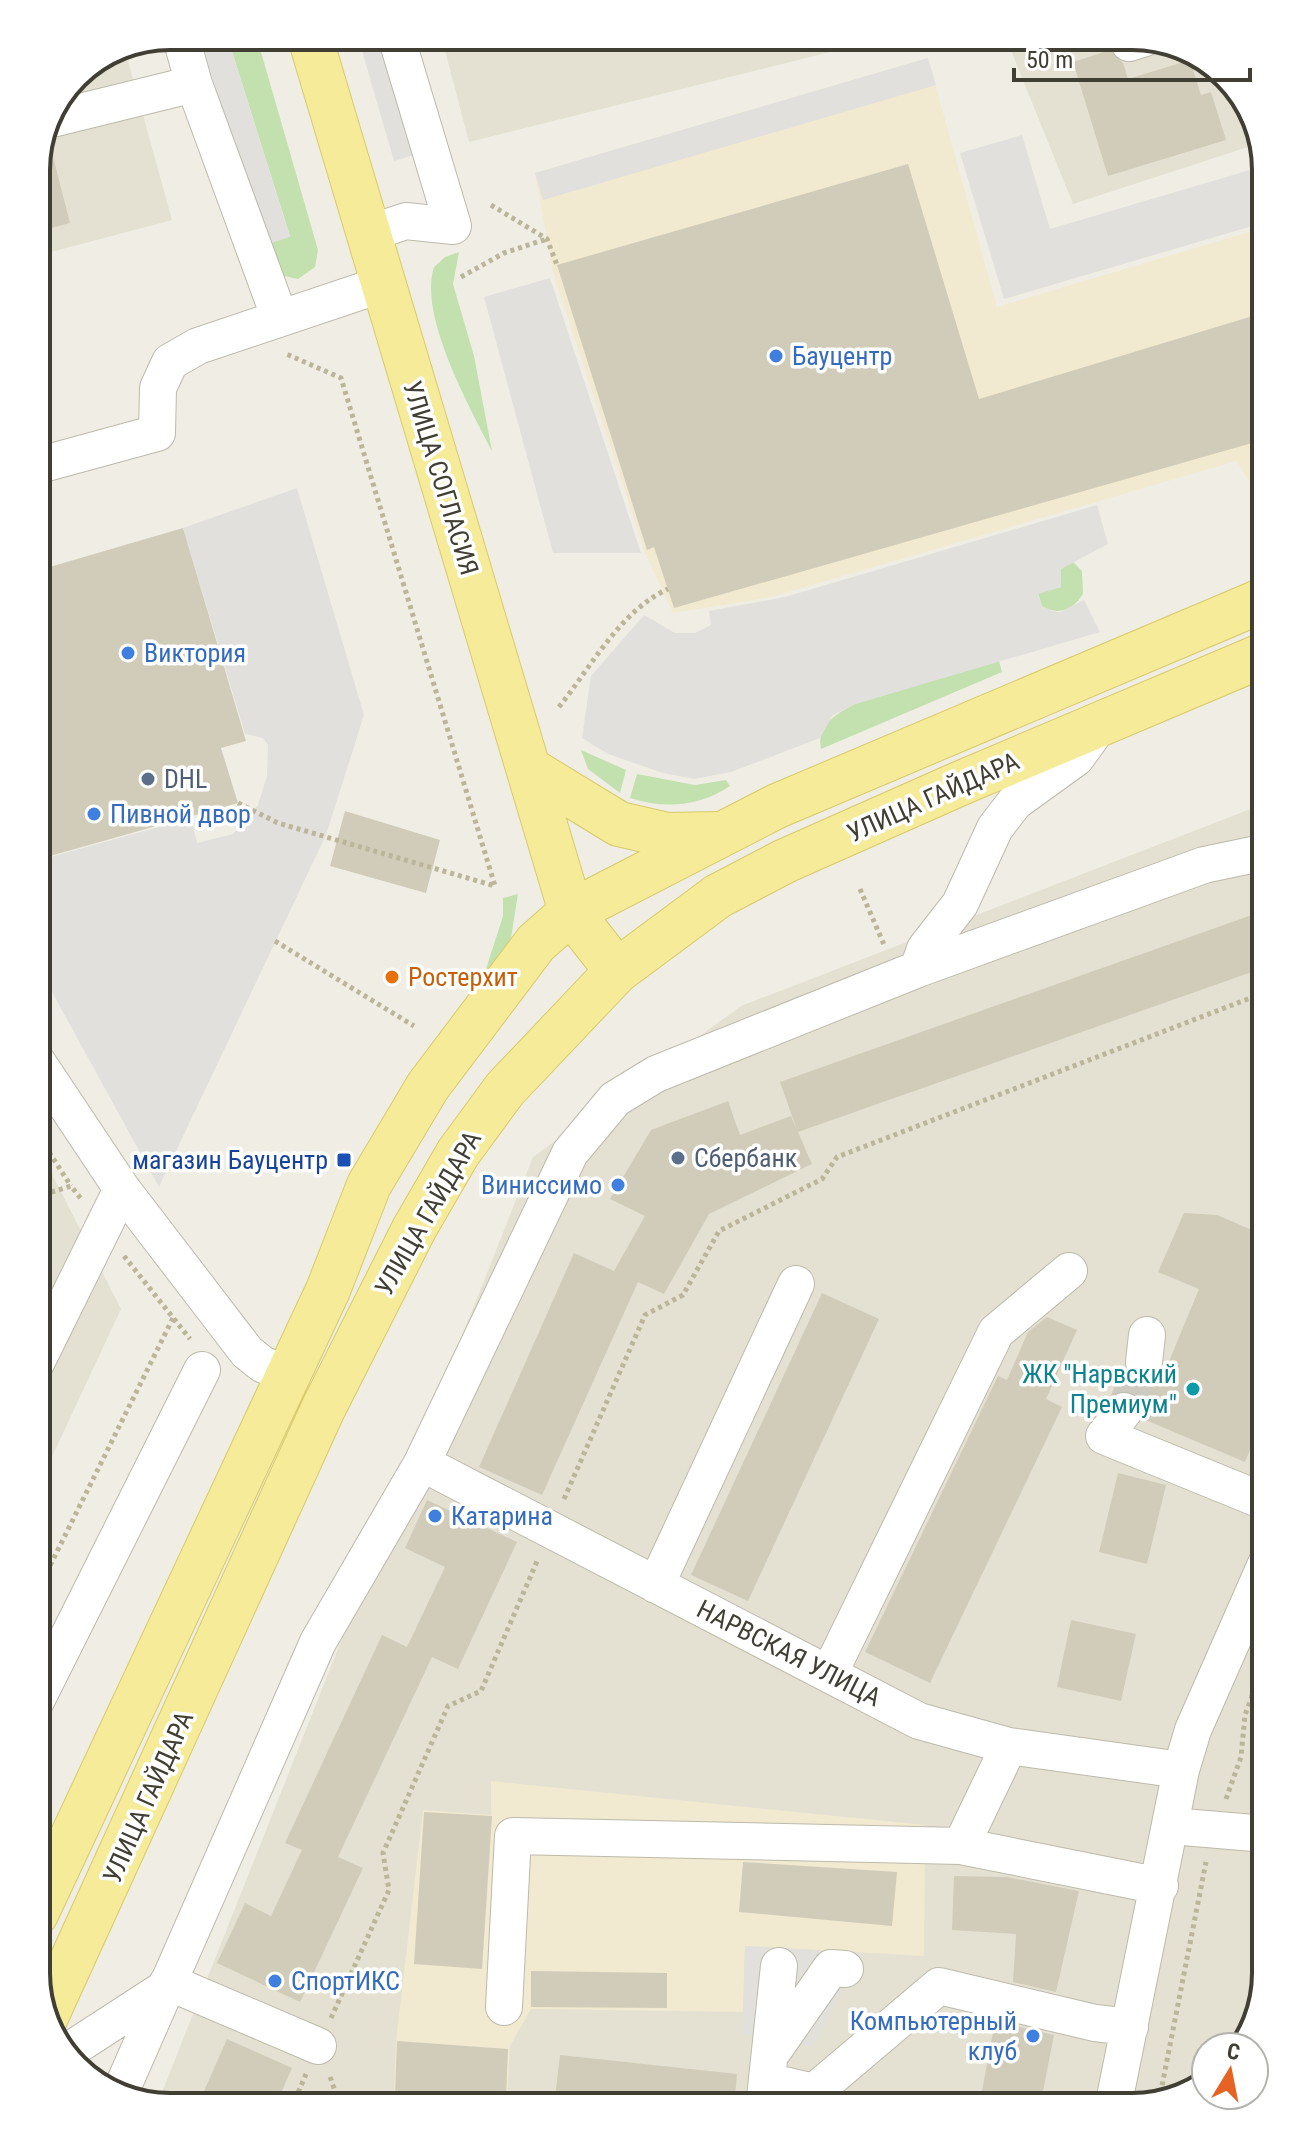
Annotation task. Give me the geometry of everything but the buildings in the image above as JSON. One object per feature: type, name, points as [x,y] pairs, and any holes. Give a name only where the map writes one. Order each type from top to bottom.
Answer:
[{"type":"main road","name":"УЛИЦА СОГЛАСИЯ","points":[[314,50],[571,912]]},
{"type":"main road","name":"УЛИЦА ГАЙДАРА","points":[[50,1884],[328,1290],[369,1185],[396,1135],[489,1001],[536,943],[571,912],[777,806],[1252,605]]},
{"type":"main road","name":"УЛИЦА ГАЙДАРА","points":[[53,2001],[323,1409],[414,1229],[458,1153],[505,1089],[617,971],[718,896],[785,861],[1252,660]]},
{"type":"main road","points":[[529,769],[619,824],[667,835],[720,834]]},
{"type":"main road","points":[[571,912],[617,971]]},
{"type":"street","points":[[184,50],[277,333]]},
{"type":"street","points":[[50,462],[157,433],[158,388],[170,362],[198,346],[277,333],[375,258],[406,221],[453,226],[400,50]]},
{"type":"street","points":[[63,116],[194,84]]},
{"type":"street","points":[[908,973],[960,904],[995,828],[1015,802],[1076,758],[1102,722]]},
{"type":"street","points":[[124,2084],[318,1642],[422,1463],[570,1153],[615,1099],[656,1074],[908,973],[1204,865],[1252,855]]},
{"type":"street","points":[[50,1081],[122,1189],[247,1352],[262,1364],[287,1375]]},
{"type":"street","points":[[50,1335],[122,1189]]},
{"type":"street","points":[[829,1674],[996,1332],[1069,1271]]},
{"type":"street","points":[[656,1585],[796,1284]]},
{"type":"street","points":[[50,1672],[201,1361]]},
{"type":"street","points":[[1124,1411],[1104,1436],[1252,1496]]},
{"type":"street","name":"НАРВСКАЯ УЛИЦА","points":[[422,1463],[919,1721],[1009,1746],[1181,1770]]},
{"type":"street","points":[[1116,2093],[1181,1770],[1193,1730],[1252,1596]]},
{"type":"street","points":[[961,1846],[1009,1746]]},
{"type":"street","points":[[1171,1826],[1252,1833]]},
{"type":"street","points":[[504,2007],[513,1836],[961,1846],[1160,1886]]},
{"type":"street","points":[[767,2081],[779,1966]]},
{"type":"street","points":[[767,2081],[831,1968],[845,1969]]},
{"type":"street","points":[[166,1985],[318,2046]]},
{"type":"street","points":[[75,2046],[166,1985]]},
{"type":"street","points":[[767,2081],[814,2092],[939,1986],[1095,2023],[1130,2027]]},
{"type":"path","points":[[491,205],[547,239],[557,265]]},
{"type":"path","points":[[461,277],[504,253],[547,239]]},
{"type":"path","points":[[238,803],[278,823],[495,886],[341,378],[277,333]]},
{"type":"path","points":[[559,707],[628,616],[647,598],[668,589]]},
{"type":"path","points":[[860,889],[908,973]]},
{"type":"path","points":[[275,941],[414,1026]]},
{"type":"path","points":[[318,2046],[389,1890],[383,1853],[448,1706],[481,1691],[645,1315],[683,1295],[719,1231],[822,1179],[837,1157],[1252,997]]},
{"type":"path","points":[[50,1154],[102,1230],[173,1318],[201,1361]]},
{"type":"path","points":[[50,1193],[71,1186]]},
{"type":"path","points":[[50,1566],[173,1318]]},
{"type":"path","points":[[1223,1808],[1241,1757],[1245,1715],[1252,1696]]},
{"type":"path","points":[[1161,2089],[1208,1852]]},
{"type":"shaded area","points":[[204,50],[232,50],[290,237],[265,245]]},
{"type":"shaded area","points":[[362,50],[400,50],[430,150],[394,161]]},
{"type":"shaded area","points":[[445,50],[838,50],[469,142]]},
{"type":"shaded area","points":[[1011,50],[1155,52],[1199,70],[1232,103],[1248,147],[1073,204]]},
{"type":"shaded area","points":[[127,58],[172,220],[50,252],[50,162],[59,124],[70,103],[85,85],[103,70]]},
{"type":"shaded area","name":"Бауцентр","points":[[928,58],[997,307],[1252,231],[1252,485],[1236,461],[771,597],[673,613],[646,555],[553,273],[535,173]]},
{"type":"shaded area","points":[[928,58],[936,85],[543,200],[535,173]]},
{"type":"shaded area","points":[[1022,135],[1050,229],[1252,169],[1252,226],[1004,299],[960,153]]},
{"type":"shaded area","points":[[550,278],[641,553],[553,553],[484,297]]},
{"type":"shaded area","points":[[297,488],[364,715],[326,835],[159,1187],[50,988],[50,857],[191,818],[197,843],[233,834],[258,805],[267,776],[268,745],[263,738],[245,734],[183,528]]},
{"type":"shaded area","points":[[1097,505],[1108,544],[1061,569],[1061,587],[1038,594],[1042,606],[1052,611],[1060,612],[1084,600],[1100,632],[855,704],[833,715],[820,738],[731,772],[694,779],[663,773],[608,754],[582,738],[591,676],[644,615],[675,633],[695,633],[711,625],[709,611],[785,597]]},
{"type":"shaded area","points":[[1252,808],[1252,1973],[1246,2011],[1237,2031],[1190,2031],[1190,2078],[1155,2091],[1132,2093],[162,2093],[533,1157],[741,1006]]},
{"type":"shaded area","points":[[50,1170],[121,1309],[50,1461]]},
{"type":"shaded area","points":[[491,1781],[925,1825],[924,1956],[745,1946],[743,2012],[531,2009],[510,2046],[507,2093],[394,2093],[396,2041],[423,1810],[491,1815]]},
{"type":"shaded area","points":[[745,1946],[863,1953],[812,2046],[743,2034]]},
{"type":"green space","points":[[232,50],[260,50],[318,250],[315,267],[298,279],[279,275],[271,243],[290,236]]},
{"type":"green space","points":[[459,252],[453,284],[474,356],[492,451],[449,361],[433,310],[431,287],[434,267],[445,257]]},
{"type":"green space","points":[[1072,561],[1082,571],[1083,594],[1065,610],[1054,611],[1042,606],[1038,593],[1061,587],[1061,569]]},
{"type":"green space","points":[[999,661],[1002,672],[821,749],[822,734],[829,721],[855,704]]},
{"type":"green space","points":[[581,750],[626,770],[620,793],[588,769]]},
{"type":"green space","points":[[637,774],[695,785],[726,780],[730,786],[694,802],[656,804],[630,798]]},
{"type":"green space","points":[[518,894],[511,938],[492,970],[486,969],[503,916],[503,898]]},
{"type":"tunnel","points":[[1124,1411],[1144,1362]]},
{"type":"place","name":"Бауцентр","points":[[776,356]]},
{"type":"place","name":"Виктория","points":[[128,653]]},
{"type":"place","name":"DHL","points":[[148,779]]},
{"type":"place","name":"Пивной двор","points":[[94,814]]},
{"type":"place","name":"Ростерхит","points":[[392,977]]},
{"type":"place","name":"Сбербанк","points":[[678,1158]]},
{"type":"place","name":"магазин Бауцентр","points":[[344,1160]]},
{"type":"place","name":"Виниссимо","points":[[618,1185]]},
{"type":"place","name":"ЖК \"Нарвский Премиум\"","points":[[1193,1389]]},
{"type":"place","name":"Катарина","points":[[435,1516]]},
{"type":"place","name":"СпортИКС","points":[[275,1981]]},
{"type":"place","name":"Компьютерный клуб","points":[[1033,2036]]}]
